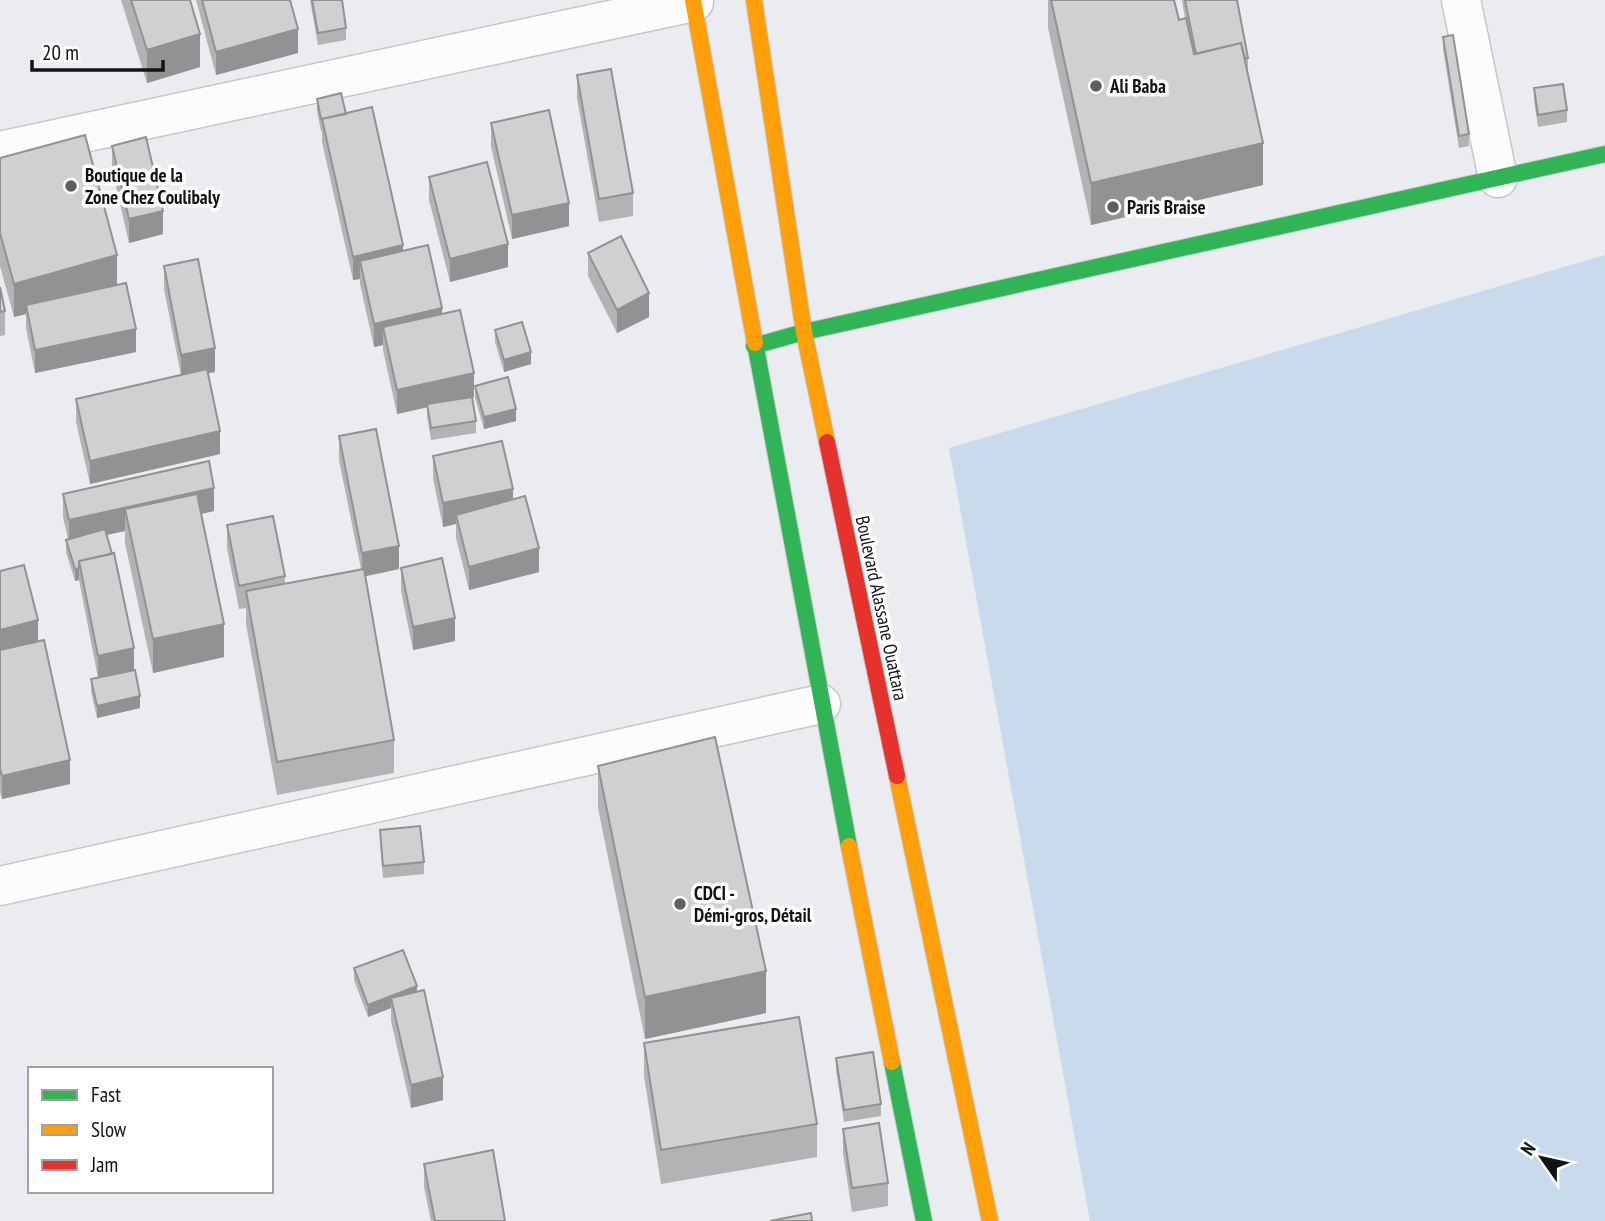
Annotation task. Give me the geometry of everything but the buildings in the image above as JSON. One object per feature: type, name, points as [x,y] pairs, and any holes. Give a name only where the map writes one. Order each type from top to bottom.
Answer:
[{"type":"main road","name":"Boulevard Alassane Ouattara","points":[[754,0],[804,332],[990,1221]]},
{"type":"main road","points":[[693,1],[821,704],[924,1221]]},
{"type":"main road","points":[[754,346],[804,332],[1605,154]]},
{"type":"street","points":[[1461,0],[1498,178]]},
{"type":"street","points":[[0,151],[693,1]]},
{"type":"street","points":[[0,886],[821,704]]},
{"type":"shaded area","points":[[1605,255],[1605,1221],[1090,1221],[949,448]]},
{"type":"traffic: fast","points":[[754,346],[804,332],[1605,154]]},
{"type":"traffic: fast","points":[[755,343],[849,846]]},
{"type":"traffic: fast","points":[[892,1062],[924,1221]]},
{"type":"traffic: slow","points":[[693,0],[755,343]]},
{"type":"traffic: slow","points":[[754,0],[804,332],[827,442]]},
{"type":"traffic: slow","points":[[897,776],[990,1221]]},
{"type":"traffic: slow","points":[[849,846],[892,1062]]},
{"type":"traffic: jam","points":[[827,442],[897,776]]},
{"type":"place","name":"Ali Baba","points":[[1096,86]]},
{"type":"place","name":"Boutique de la Zone Chez Coulibaly","points":[[71,186]]},
{"type":"place","name":"Paris Braise","points":[[1113,207]]},
{"type":"place","name":"CDCI - Démi-gros, Détail","points":[[680,904]]}]
